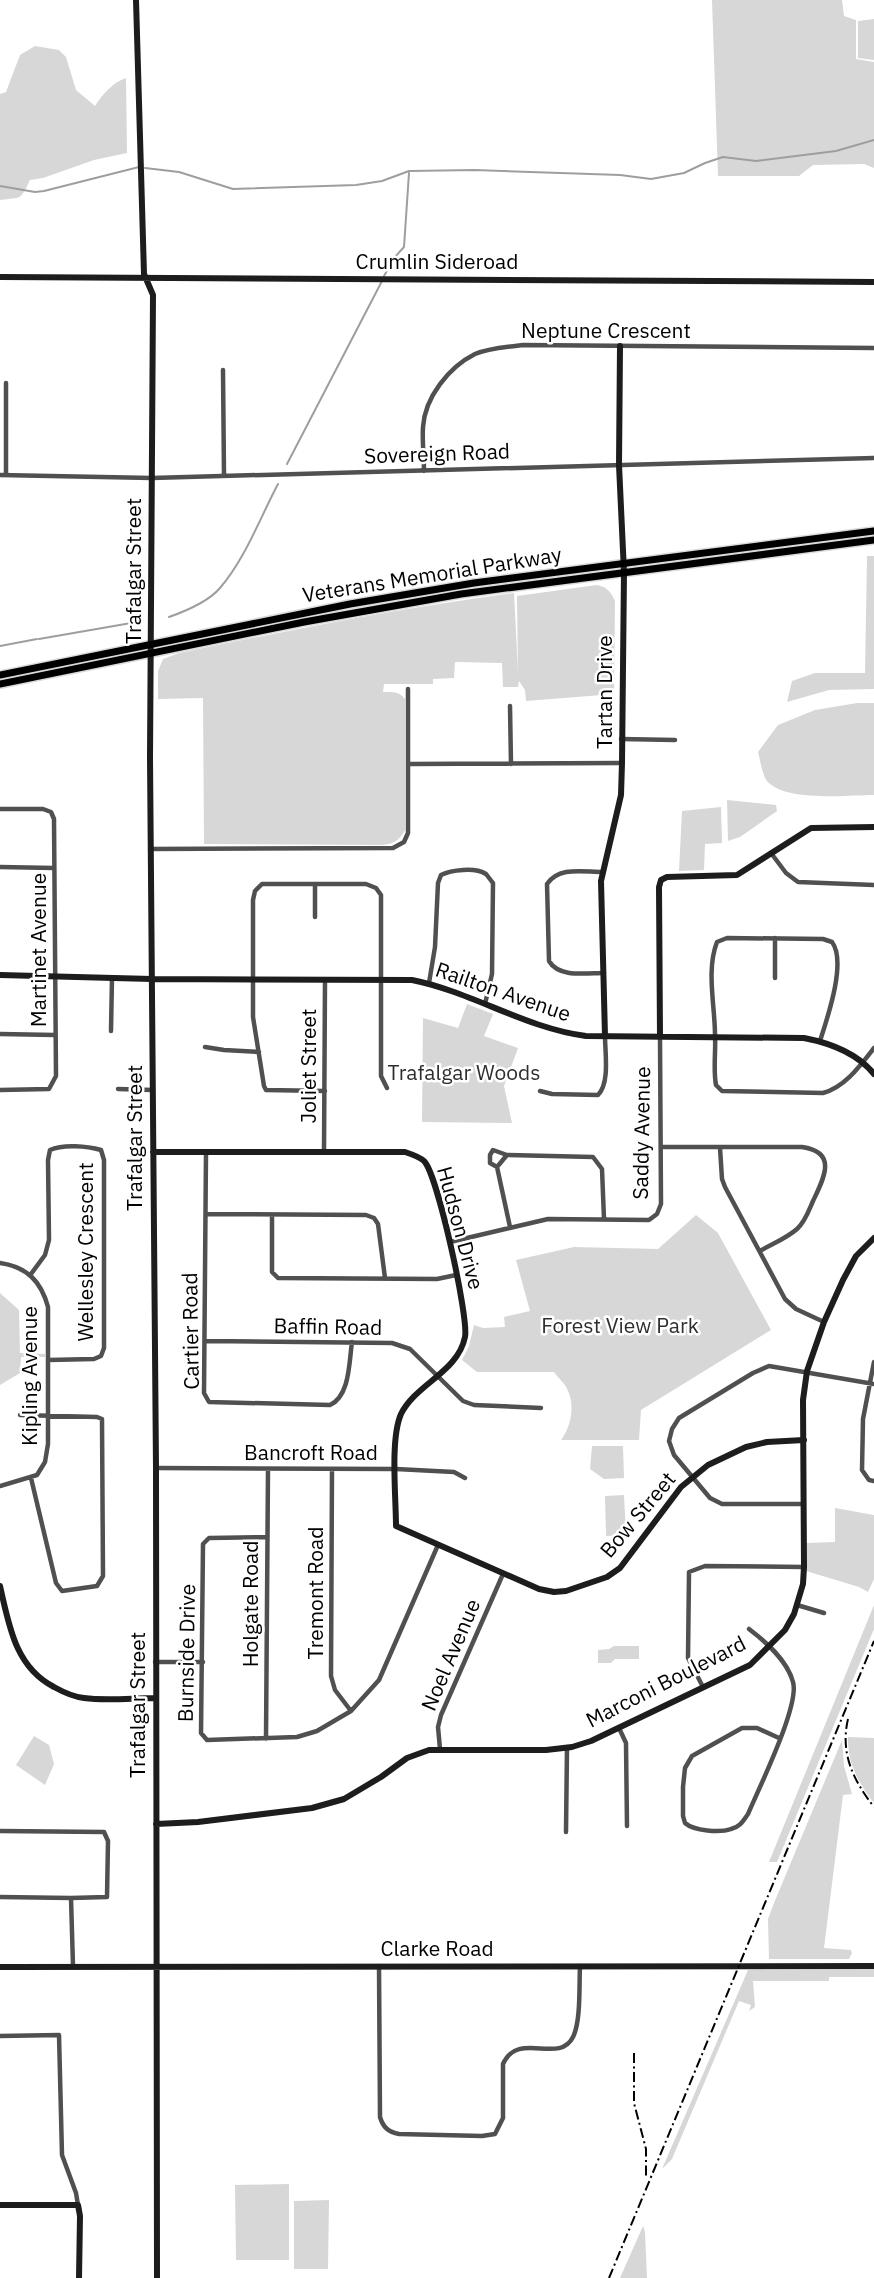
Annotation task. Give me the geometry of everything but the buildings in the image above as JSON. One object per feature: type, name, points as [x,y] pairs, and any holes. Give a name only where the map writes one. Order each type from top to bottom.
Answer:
[{"type":"highway","name":"Veterans Memorial Parkway","points":[[0,675],[350,604],[474,583],[874,531]]},
{"type":"highway","name":"Veterans Memorial Parkway","points":[[0,684],[304,622],[461,594],[874,540]]},
{"type":"street","name":"Trafalgar Street","points":[[136,0],[145,278],[153,295],[150,849],[156,1468],[157,2278]]},
{"type":"street","name":"Crumlin Sideroad","points":[[0,278],[874,282]]},
{"type":"street","name":"Neptune Crescent","points":[[424,471],[423,426],[427,410],[444,378],[460,363],[477,353],[523,345],[874,348]]},
{"type":"street","name":"Tartan Drive","points":[[605,1036],[601,881],[621,795],[622,763],[624,563],[619,465],[620,346]]},
{"type":"street","points":[[223,370],[224,475]]},
{"type":"street","points":[[3,475],[6,383]]},
{"type":"street","name":"Sovereign Road","points":[[3,475],[152,478],[874,458]]},
{"type":"street","points":[[150,849],[393,848],[404,842],[408,833],[410,764],[408,689]]},
{"type":"street","points":[[510,706],[511,764]]},
{"type":"street","points":[[621,739],[675,740]]},
{"type":"street","points":[[410,764],[622,763]]},
{"type":"street","name":"Martinet Avenue","points":[[0,809],[43,809],[51,812],[54,819],[56,1076],[49,1089],[0,1090]]},
{"type":"street","points":[[874,827],[811,828],[771,853],[786,873],[798,882],[874,885]]},
{"type":"street","name":"Saddy Avenue","points":[[449,1242],[548,1219],[649,1220],[657,1214],[661,1204],[661,880],[667,877],[737,875],[771,853]]},
{"type":"street","points":[[0,867],[54,868]]},
{"type":"street","points":[[429,983],[435,947],[440,876],[449,871],[487,874],[493,883],[492,974],[485,1004]]},
{"type":"street","points":[[603,872],[561,872],[552,876],[547,884],[551,965],[569,973],[604,973]]},
{"type":"street","points":[[325,1091],[266,1090],[253,1017],[255,891],[262,884],[366,884],[376,888],[381,895],[381,1076],[387,1088]]},
{"type":"street","points":[[315,884],[315,917]]},
{"type":"street","points":[[820,1041],[835,990],[836,948],[832,942],[823,939],[775,938],[727,938],[717,942],[712,955],[714,1072],[716,1085],[722,1091],[823,1093],[844,1082],[874,1048]]},
{"type":"street","points":[[775,938],[775,978]]},
{"type":"street","name":"Railton Avenue","points":[[0,975],[152,979],[412,980],[429,983],[557,1032],[605,1036],[804,1038],[846,1051],[874,1074]]},
{"type":"street","points":[[111,1031],[112,978]]},
{"type":"street","name":"Joliet Street","points":[[324,1152],[325,980]]},
{"type":"street","points":[[0,1034],[55,1035]]},
{"type":"street","points":[[540,1091],[552,1094],[598,1095],[605,1082],[605,1036]]},
{"type":"street","points":[[205,1047],[260,1052]]},
{"type":"street","points":[[118,1088],[153,1090]]},
{"type":"street","name":"Wellesley Crescent","points":[[31,1274],[45,1255],[49,1240],[50,1150],[57,1147],[101,1150],[104,1160],[104,1348],[101,1356],[94,1359],[48,1360]]},
{"type":"street","points":[[661,1147],[802,1147],[814,1149],[821,1155],[826,1164],[826,1174],[799,1228],[760,1251]]},
{"type":"street","points":[[720,1148],[724,1187],[785,1299],[796,1309],[824,1322]]},
{"type":"street","points":[[510,1227],[497,1167],[490,1163],[490,1155],[494,1150],[507,1155],[593,1157],[602,1169],[604,1219]]},
{"type":"street","name":"Hudson Drive","points":[[153,1152],[405,1152],[424,1161],[432,1173],[449,1242],[466,1322],[465,1339],[438,1377],[409,1402],[402,1413],[396,1438],[396,1468]]},
{"type":"street","name":"Cartier Road","points":[[206,1152],[204,1393],[209,1402],[330,1405],[342,1397],[352,1342]]},
{"type":"street","points":[[497,1167],[507,1155]]},
{"type":"street","points":[[206,1214],[366,1215],[374,1218],[378,1224],[385,1278]]},
{"type":"street","points":[[272,1215],[270,1258],[272,1272],[278,1278],[437,1279],[456,1275]]},
{"type":"street","name":"Marconi Boulevard","points":[[156,1824],[198,1822],[312,1808],[344,1799],[382,1777],[407,1758],[429,1750],[546,1750],[591,1741],[750,1665],[785,1630],[797,1605],[804,1567],[803,1400],[807,1371],[824,1322],[856,1256],[874,1238]]},
{"type":"street","points":[[0,1263],[13,1265],[31,1274]]},
{"type":"street","name":"Kipling Avenue","points":[[31,1274],[44,1292],[48,1307],[48,1444],[45,1462],[37,1475],[31,1478]]},
{"type":"street","name":"Baffin Road","points":[[206,1341],[392,1343],[410,1349],[463,1401],[474,1405],[541,1408]]},
{"type":"street","points":[[874,1362],[863,1419],[862,1471],[869,1480],[874,1481]]},
{"type":"street","points":[[803,1504],[722,1503],[710,1498],[674,1455],[669,1441],[672,1429],[679,1418],[769,1366],[872,1383]]},
{"type":"street","points":[[0,1486],[31,1478],[56,1583],[62,1591],[97,1586],[103,1576],[102,1419],[20,1415]]},
{"type":"street","name":"Bow Street","points":[[396,1468],[396,1526],[503,1574],[539,1589],[554,1592],[566,1591],[607,1577],[629,1558],[681,1487],[708,1465],[746,1447],[766,1442],[803,1440]]},
{"type":"street","name":"Bancroft Road","points":[[156,1468],[396,1468],[454,1472],[466,1478]]},
{"type":"street","name":"Holgate Road","points":[[267,1739],[268,1469]]},
{"type":"street","name":"Tremont Road","points":[[332,1469],[331,1676],[335,1690],[351,1711]]},
{"type":"street","name":"Burnside Drive","points":[[266,1537],[209,1538],[203,1544],[201,1733],[207,1740],[298,1737],[317,1731],[351,1711],[379,1680],[438,1545]]},
{"type":"street","points":[[703,1687],[688,1658],[689,1572],[705,1566],[804,1567]]},
{"type":"street","name":"Noel Avenue","points":[[440,1749],[438,1727],[441,1715],[503,1574]]},
{"type":"street","points":[[0,1586],[12,1638],[27,1665],[42,1681],[83,1698],[155,1698]]},
{"type":"street","points":[[797,1605],[824,1613]]},
{"type":"street","points":[[749,1629],[786,1666],[794,1683],[790,1709],[779,1738],[748,1814],[741,1825],[730,1830],[696,1829],[685,1823],[683,1787],[685,1768],[692,1756],[742,1728],[757,1728],[779,1738]]},
{"type":"street","points":[[155,1662],[203,1662]]},
{"type":"street","points":[[619,1728],[626,1743],[627,1826]]},
{"type":"street","points":[[566,1832],[567,1747]]},
{"type":"street","points":[[0,1831],[104,1832],[108,1841],[107,1897],[0,1897]]},
{"type":"street","points":[[71,1898],[72,1966]]},
{"type":"street","points":[[379,1966],[382,2124],[390,2132],[399,2134],[482,2136],[495,2134],[503,2118],[503,2064],[506,2056],[516,2048],[562,2049],[572,2041],[576,2030],[580,1966]]},
{"type":"street","name":"Clarke Road","points":[[0,1967],[874,1966]]},
{"type":"street","points":[[0,2036],[59,2035],[62,2155],[76,2193],[80,2216],[79,2278]]},
{"type":"street","points":[[0,2205],[78,2205]]},
{"type":"green space","points":[[712,0],[842,0],[844,16],[856,20],[856,59],[874,62],[874,168],[864,164],[813,165],[799,176],[718,176]]},
{"type":"green space","points":[[874,19],[874,60],[858,58],[858,21]]},
{"type":"green space","points":[[35,46],[59,50],[66,57],[76,90],[95,106],[108,89],[126,78],[127,153],[94,160],[30,180],[20,197],[0,200],[0,94],[6,92],[20,55]]},
{"type":"green space","points":[[867,556],[874,556],[874,689],[829,690],[787,702],[792,681],[815,673],[865,673]]},
{"type":"green space","points":[[597,585],[608,590],[615,601],[614,694],[526,701],[525,690],[519,681],[518,687],[503,687],[502,663],[455,662],[454,678],[433,679],[433,684],[384,684],[383,692],[398,693],[405,699],[405,830],[396,841],[382,845],[204,844],[203,698],[158,699],[158,671],[163,659],[179,653],[346,620],[514,593],[518,672],[517,596]]},
{"type":"green space","points":[[874,703],[874,795],[799,794],[773,786],[765,778],[758,752],[778,725],[815,710]]},
{"type":"green space","points":[[727,800],[776,805],[777,811],[740,837],[728,841]]},
{"type":"green space","points":[[721,807],[722,843],[705,844],[704,870],[679,871],[682,811]]},
{"type":"green space","name":"Trafalgar Woods","points":[[467,1004],[493,1014],[484,1036],[518,1048],[504,1086],[512,1123],[422,1122],[423,1018],[458,1028]]},
{"type":"green space","name":"Forest View Park","points":[[696,1215],[718,1233],[771,1330],[641,1410],[639,1440],[561,1440],[569,1423],[571,1403],[567,1388],[554,1372],[477,1372],[462,1360],[474,1325],[483,1328],[505,1327],[504,1317],[530,1311],[516,1260],[574,1247],[658,1249]]},
{"type":"green space","points":[[0,1293],[19,1310],[20,1353],[45,1354],[45,1357],[21,1357],[20,1373],[0,1385]]},
{"type":"green space","points":[[592,1446],[623,1446],[624,1478],[604,1479],[590,1469]]},
{"type":"green space","points":[[624,1495],[626,1535],[606,1536],[605,1496]]},
{"type":"green space","points":[[835,1508],[874,1515],[874,1579],[868,1592],[806,1571],[806,1543],[835,1542]]},
{"type":"green space","points":[[874,1605],[874,1629],[777,1862],[769,1862]]},
{"type":"green space","points":[[614,1646],[639,1646],[639,1659],[615,1659],[611,1663],[598,1663],[598,1650]]},
{"type":"green space","points":[[34,1736],[49,1745],[54,1764],[45,1785],[16,1765]]},
{"type":"green space","points":[[848,1737],[874,1738],[874,1803],[855,1772]]},
{"type":"green space","points":[[842,1740],[844,1766],[852,1794],[843,1795],[824,1948],[851,1950],[852,1953],[849,1959],[769,1959],[768,1919]]},
{"type":"green space","points":[[874,1969],[874,1977],[829,1977],[829,1981],[753,1981],[755,2007],[749,2011],[751,2005],[739,2001],[672,2159],[662,2169],[748,1970]]},
{"type":"green space","points":[[289,2184],[289,2260],[236,2260],[235,2185]]},
{"type":"green space","points":[[329,2200],[328,2269],[294,2269],[294,2201]]},
{"type":"green space","points":[[643,2226],[647,2278],[620,2278]]},
{"type":"waterway","points":[[145,168],[179,172],[233,189],[356,185],[382,181],[409,171],[475,170],[620,175],[651,179],[684,173],[723,157],[756,161],[836,151],[874,140]]},
{"type":"waterway","points":[[0,186],[44,191],[139,167]]},
{"type":"waterway","points":[[384,276],[404,247],[409,173]]},
{"type":"waterway","points":[[287,464],[382,281]]},
{"type":"waterway","points":[[169,617],[203,602],[220,588],[245,551],[278,484]]},
{"type":"waterway","points":[[39,639],[137,622]]},
{"type":"waterway","points":[[0,646],[37,639]]},
{"type":"railway","points":[[609,2278],[874,1641]]},
{"type":"railway","points":[[848,1719],[846,1743],[850,1766],[874,1807]]},
{"type":"railway","points":[[634,2053],[634,2103],[646,2149],[646,2176]]}]
